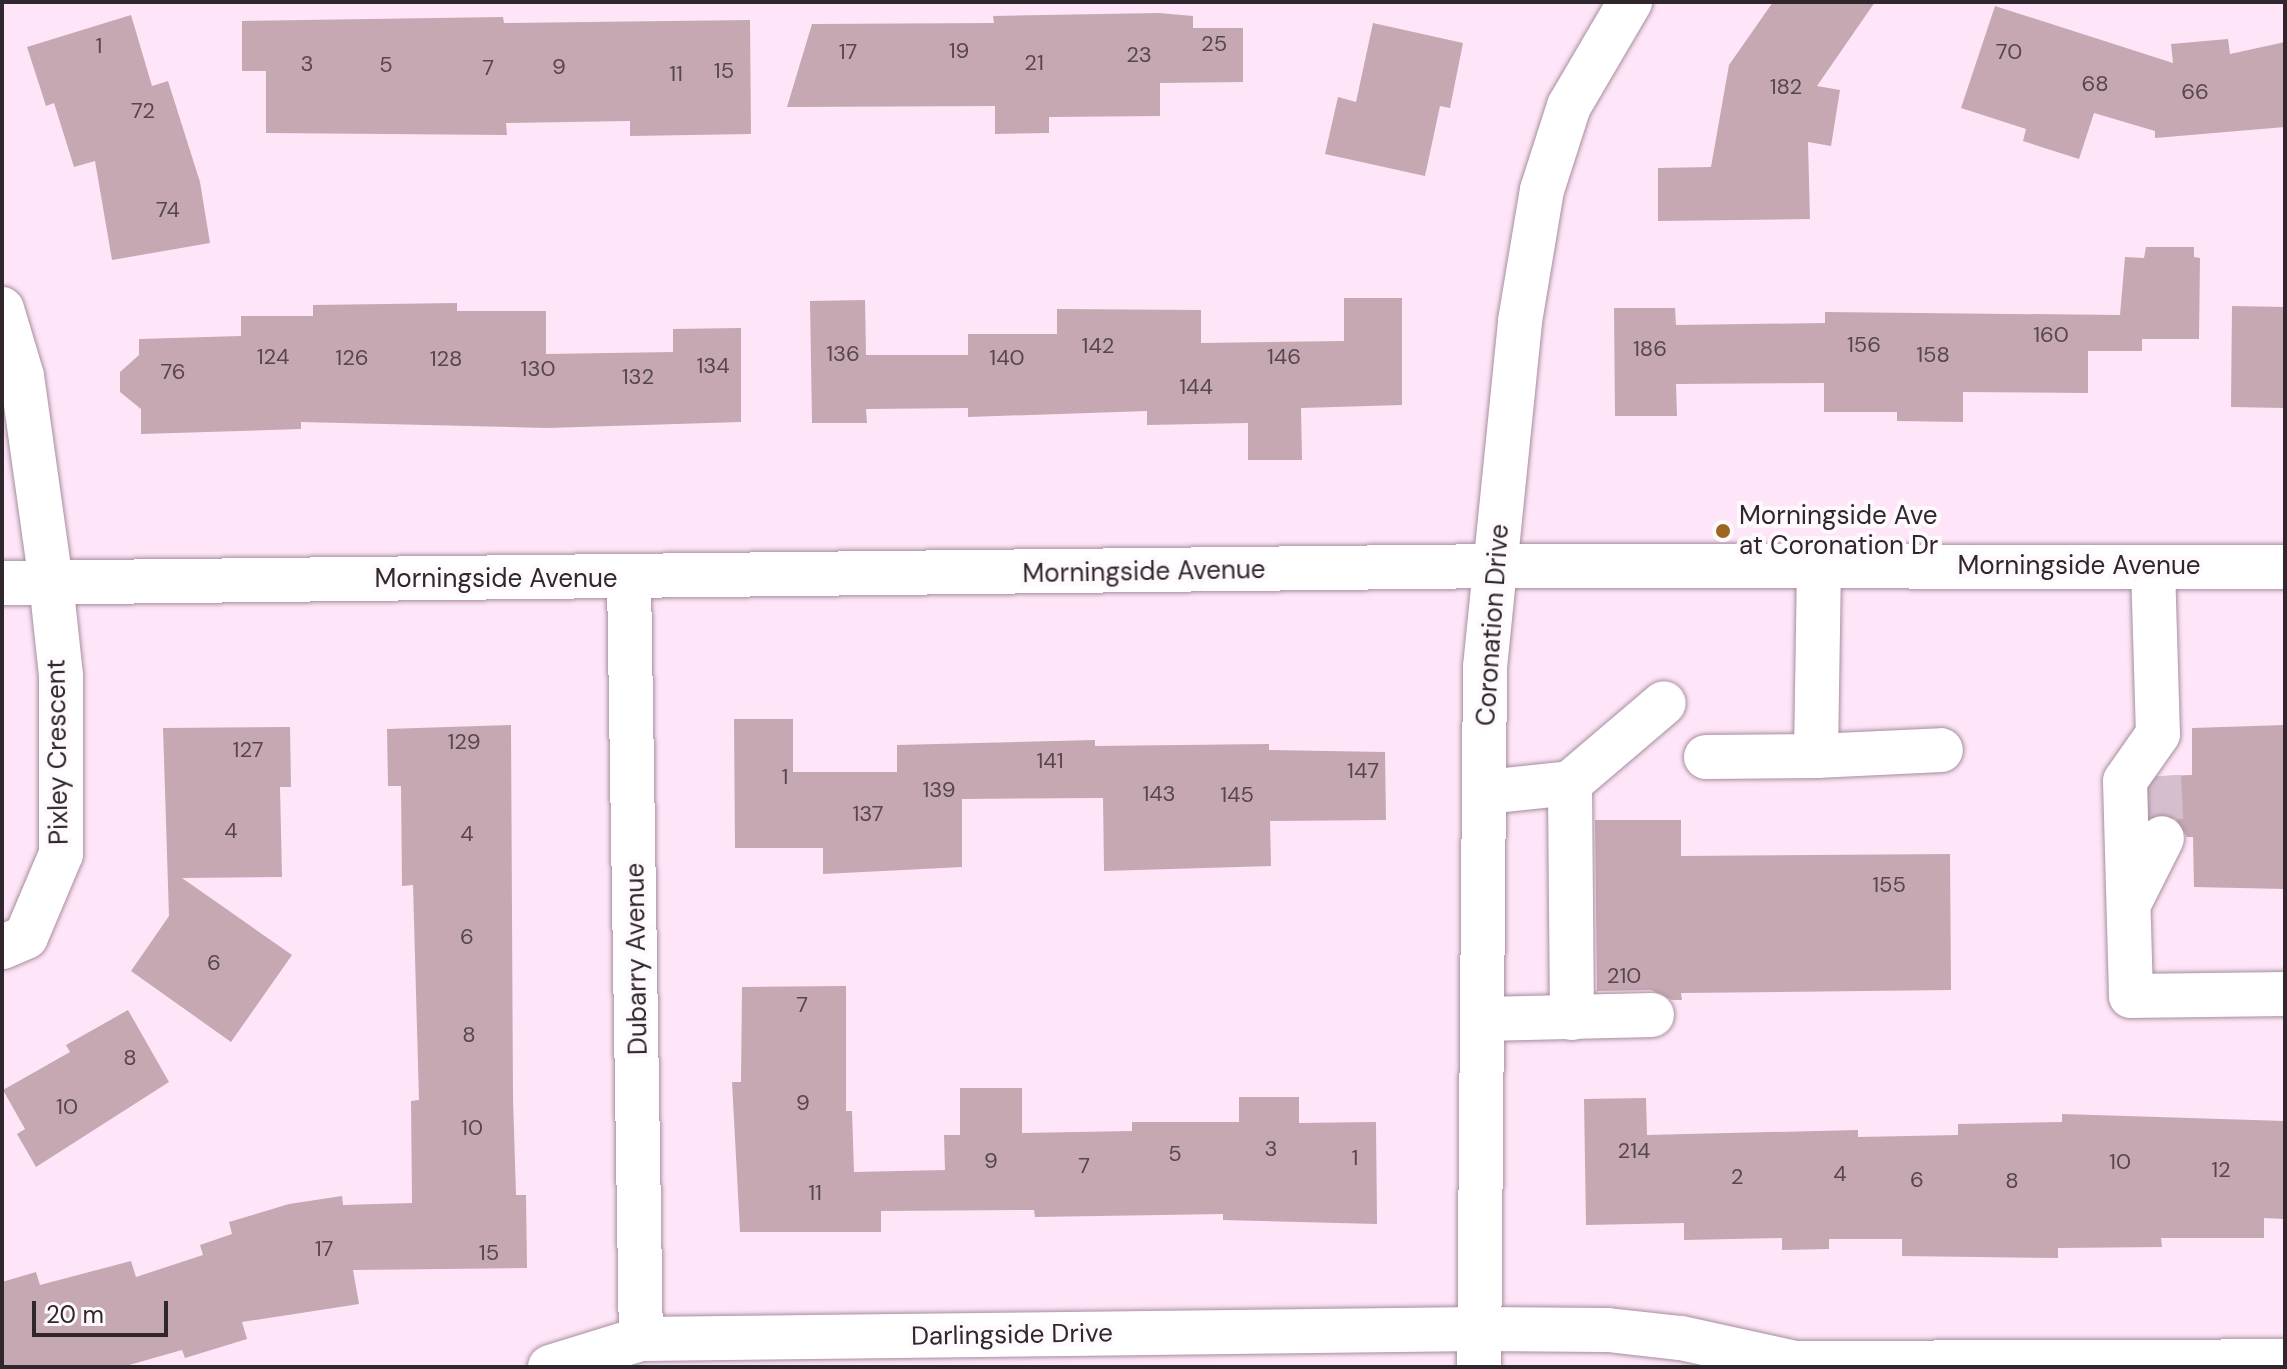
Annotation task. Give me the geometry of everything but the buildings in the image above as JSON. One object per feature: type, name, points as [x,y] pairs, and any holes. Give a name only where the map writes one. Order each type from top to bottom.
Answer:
[{"type":"street","name":"Coronation Drive","points":[[1479,1348],[1485,1019],[1485,667],[1520,321],[1542,190],[1569,106],[1614,7]]},
{"type":"street","name":"Pixley Crescent","points":[[2,309],[22,376],[61,676],[61,854],[26,937],[2,947]]},
{"type":"street","name":"Morningside Avenue","points":[[2,583],[629,579],[1497,566],[2285,567]]},
{"type":"street","points":[[1816,756],[1819,566]]},
{"type":"street","points":[[2153,567],[2159,755],[2125,781],[2131,996],[2285,994]]},
{"type":"street","name":"Dubarry Avenue","points":[[629,579],[641,1339]]},
{"type":"street","points":[[1485,792],[1570,783],[1664,703]]},
{"type":"street","points":[[1706,757],[1941,750]]},
{"type":"street","points":[[1570,783],[1572,1018]]},
{"type":"street","points":[[2128,906],[2162,838]]},
{"type":"street","points":[[1485,1019],[1652,1015]]},
{"type":"street","name":"Darlingside Drive","points":[[550,1367],[641,1339],[1479,1348],[1608,1330],[1681,1338],[1795,1363],[2132,1366],[2285,1361]]},
{"type":"tunnel","points":[[2159,776],[2162,838]]},
{"type":"place","name":"Morningside Ave at Coronation Dr","points":[[1723,531]]}]
